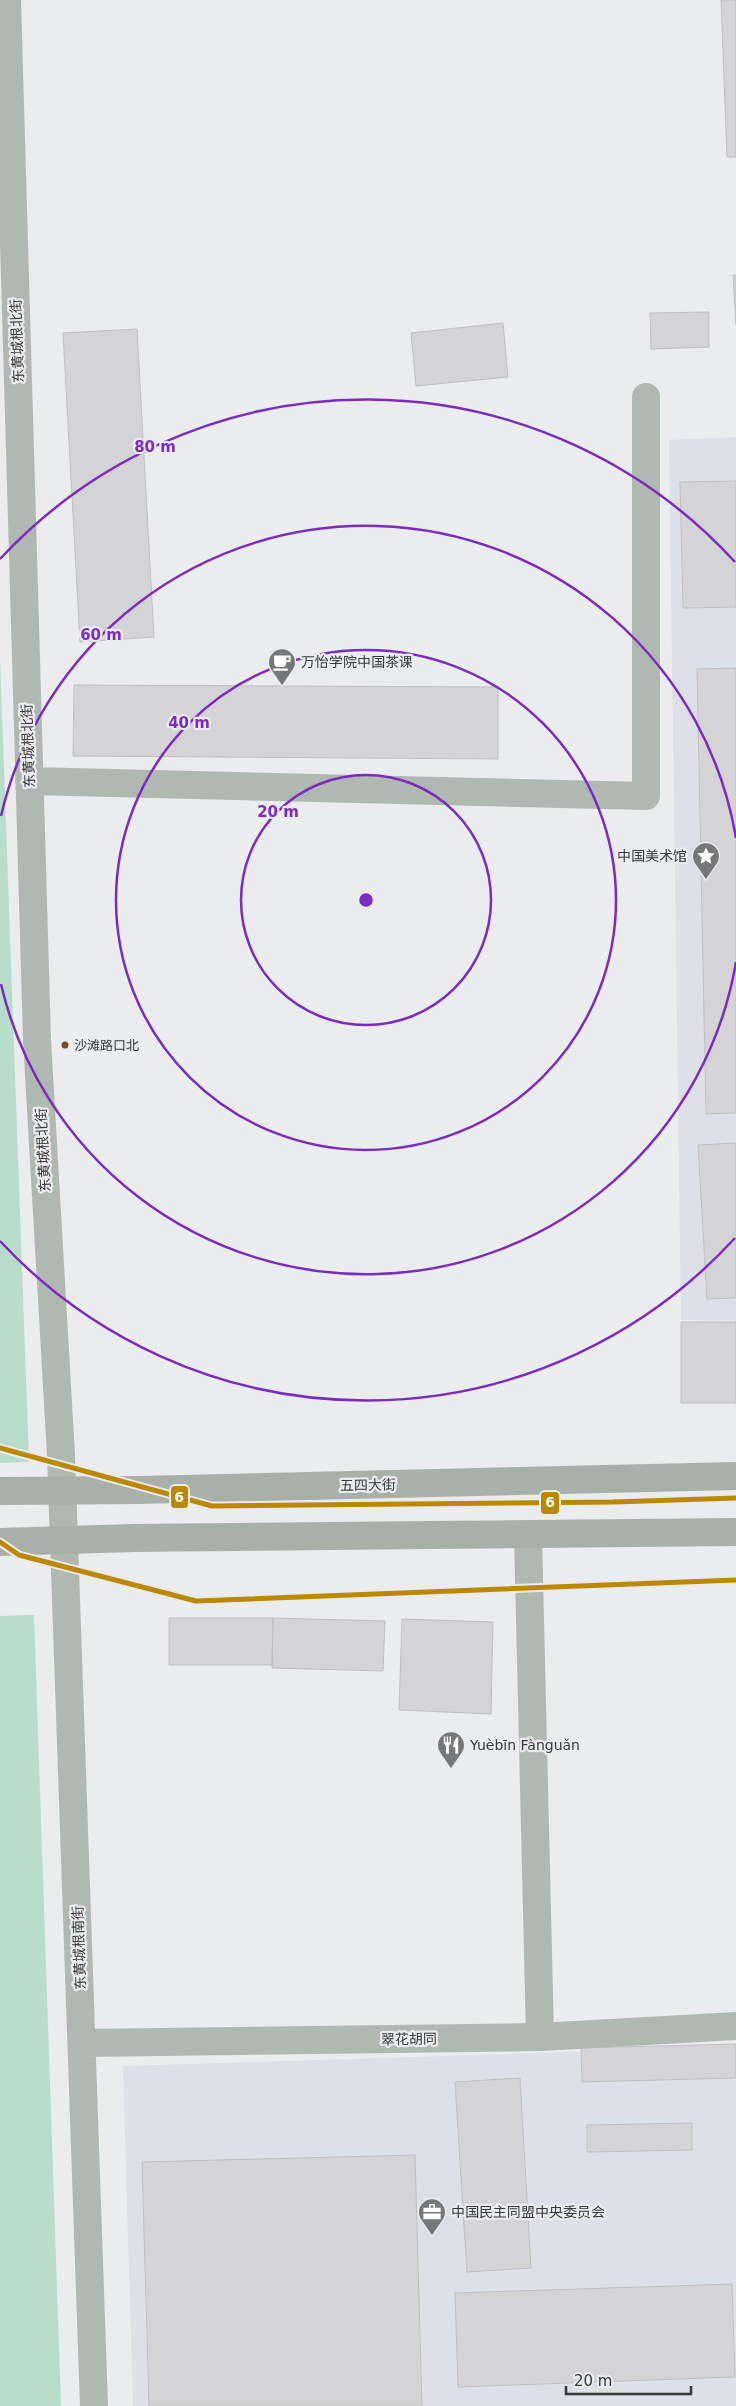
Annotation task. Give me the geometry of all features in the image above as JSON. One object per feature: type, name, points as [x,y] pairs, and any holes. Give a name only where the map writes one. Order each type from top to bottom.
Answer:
[{"type":"main road","name":"五四大街","points":[[0,1491],[736,1476]]},
{"type":"main road","points":[[0,1542],[144,1538],[736,1532]]},
{"type":"street","name":"东黄城根北街","points":[[7,0],[37,1040],[62,1491]]},
{"type":"street","points":[[29,781],[646,796],[646,397]]},
{"type":"street","name":"东黄城根南街","points":[[62,1491],[94,2406]]},
{"type":"street","points":[[528,1535],[540,2037]]},
{"type":"street","name":"翠花胡同","points":[[82,2043],[540,2037],[736,2026]]},
{"type":"shaded area","name":"中国美术馆","points":[[736,437],[736,1321],[681,1320],[669,440]]},
{"type":"shaded area","name":"中国民主同盟中央委员会","points":[[736,2047],[736,2406],[133,2406],[123,2066]]},
{"type":"green space","points":[[0,658],[29,1462],[0,1463]]},
{"type":"green space","points":[[34,1615],[61,2406],[0,2406],[0,1616]]},
{"type":"building","points":[[721,0],[736,0],[736,157],[727,157]]},
{"type":"building","points":[[733,275],[736,275],[736,325]]},
{"type":"building","points":[[709,312],[709,347],[651,349],[650,313]]},
{"type":"building","points":[[503,323],[508,377],[416,386],[411,333]]},
{"type":"building","points":[[137,329],[154,637],[80,642],[63,333]]},
{"type":"building","points":[[736,481],[736,607],[683,608],[680,482]]},
{"type":"building","points":[[736,668],[736,1113],[706,1114],[697,669]]},
{"type":"building","points":[[74,685],[498,687],[498,759],[73,756]]},
{"type":"building","points":[[736,1143],[736,1298],[707,1299],[698,1145]]},
{"type":"building","points":[[681,1322],[736,1322],[736,1403],[681,1403]]},
{"type":"building","points":[[169,1618],[273,1618],[272,1665],[169,1665]]},
{"type":"building","points":[[273,1618],[385,1621],[383,1671],[272,1668]]},
{"type":"building","points":[[402,1619],[493,1622],[491,1714],[399,1710]]},
{"type":"building","points":[[736,2044],[736,2078],[582,2082],[581,2048]]},
{"type":"building","points":[[520,2078],[531,2268],[467,2272],[455,2082]]},
{"type":"building","points":[[692,2123],[692,2150],[587,2152],[587,2125]]},
{"type":"building","points":[[415,2155],[422,2406],[149,2406],[142,2162]]},
{"type":"building","points":[[732,2284],[735,2377],[458,2387],[455,2293]]},
{"type":"transit line","name":"6","points":[[0,1448],[212,1506],[613,1502],[736,1498]]},
{"type":"transit line","name":"6","points":[[0,1542],[19,1555],[196,1601],[736,1580]]},
{"type":"place","name":"万怡学院中国茶课","points":[[282,686]]},
{"type":"place","name":"中国美术馆","points":[[706,880]]},
{"type":"place","name":"沙滩路口北","points":[[65,1045]]},
{"type":"place","name":"Yuèbīn Fànguǎn","points":[[451,1769]]},
{"type":"place","name":"中国民主同盟中央委员会","points":[[432,2236]]}]
